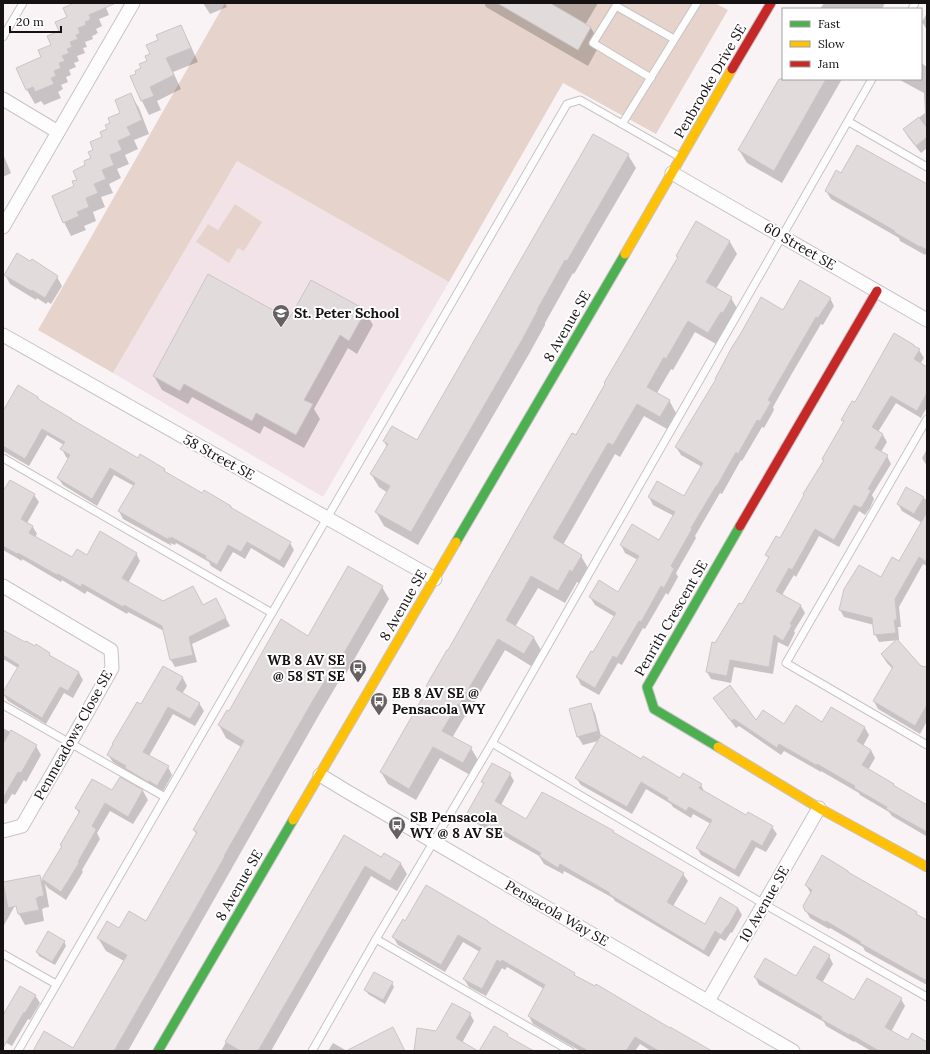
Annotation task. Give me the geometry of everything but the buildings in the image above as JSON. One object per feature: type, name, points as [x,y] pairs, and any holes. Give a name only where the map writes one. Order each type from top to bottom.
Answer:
[{"type":"street","points":[[3,227],[133,3]]},
{"type":"street","name":"Penbrooke Drive SE","points":[[672,173],[771,3]]},
{"type":"street","points":[[3,99],[58,132]]},
{"type":"street","name":"60 Street SE","points":[[672,173],[927,320]]},
{"type":"street","name":"8 Avenue SE","points":[[158,1051],[672,173]]},
{"type":"street","name":"Penrith Crescent SE","points":[[877,291],[647,687],[654,709],[820,808],[927,867]]},
{"type":"street","name":"58 Street SE","points":[[3,335],[435,579]]},
{"type":"street","name":"Penmeadows Close SE","points":[[3,586],[111,650],[112,668],[22,826],[3,831]]},
{"type":"street","name":"Pensacola Way SE","points":[[320,775],[708,1000],[793,1051]]},
{"type":"street","name":"10 Avenue SE","points":[[708,1000],[820,808]]},
{"type":"lane","points":[[3,37],[23,3]]},
{"type":"lane","points":[[622,124],[697,3]]},
{"type":"lane","points":[[651,78],[593,43],[616,6],[674,39]]},
{"type":"lane","points":[[312,1051],[376,939],[492,743],[871,80]]},
{"type":"lane","points":[[18,1051],[567,104],[580,100],[681,157]]},
{"type":"lane","points":[[848,122],[927,167]]},
{"type":"lane","points":[[927,420],[786,663],[927,745]]},
{"type":"lane","points":[[3,458],[272,613]]},
{"type":"lane","points":[[3,705],[165,797]]},
{"type":"lane","points":[[492,743],[764,904],[927,997]]},
{"type":"lane","points":[[376,939],[566,1050]]},
{"type":"lane","points":[[3,954],[56,984]]},
{"type":"shaded area","points":[[225,3],[715,3],[728,10],[656,134],[563,83],[449,282],[237,161],[113,373],[38,330]]},
{"type":"shaded area","name":"St. Peter School","points":[[237,161],[449,282],[323,497],[113,373]]},
{"type":"shaded area","points":[[235,204],[262,222],[244,251],[238,248],[229,263],[196,242],[208,224],[218,230]]},
{"type":"traffic: fast","points":[[456,542],[625,254]]},
{"type":"traffic: fast","points":[[718,747],[654,709],[647,687],[740,526]]},
{"type":"traffic: fast","points":[[158,1051],[293,820]]},
{"type":"traffic: slow","points":[[625,254],[732,69]]},
{"type":"traffic: slow","points":[[293,820],[456,542]]},
{"type":"traffic: slow","points":[[718,747],[819,808],[927,867]]},
{"type":"traffic: jam","points":[[732,69],[771,3]]},
{"type":"traffic: jam","points":[[740,526],[877,291]]},
{"type":"place","name":"St. Peter School","points":[[281,328]]},
{"type":"place","name":"WB 8 AV SE @ 58 ST SE","points":[[358,683]]},
{"type":"place","name":"EB 8 AV SE @ Pensacola WY","points":[[379,716]]},
{"type":"place","name":"SB Pensacola WY @ 8 AV SE","points":[[397,840]]}]
